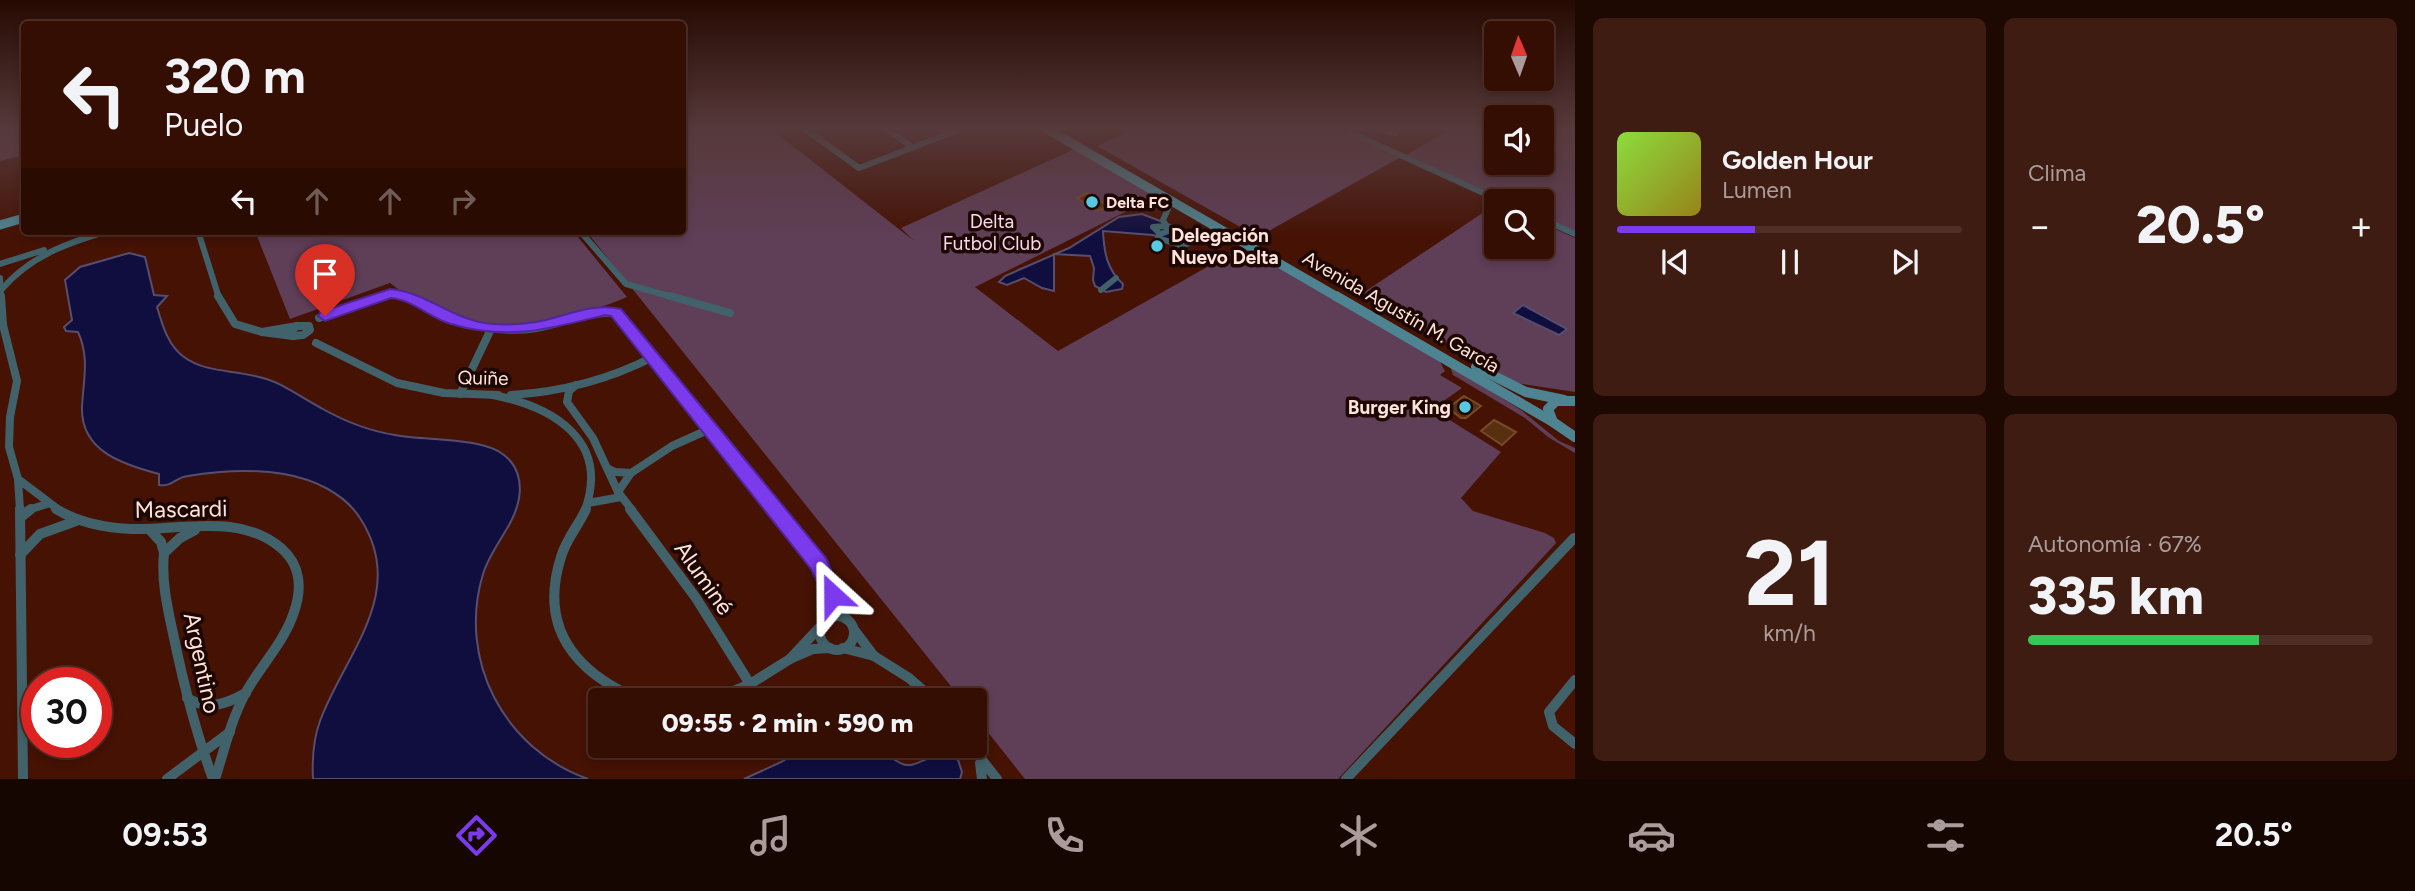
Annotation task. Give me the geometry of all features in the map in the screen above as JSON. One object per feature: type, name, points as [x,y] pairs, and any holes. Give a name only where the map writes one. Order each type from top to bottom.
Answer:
[{"type":"main road","name":"Avenida Agustín M. García","points":[[1110,165],[1575,437]]},
{"type":"main road","name":"Avenida Agustín M. García","points":[[1123,165],[1498,379],[1538,396],[1569,401]]},
{"type":"main road","points":[[0,223],[21,217]]},
{"type":"main road","points":[[1553,422],[1548,409],[1550,404],[1569,401]]},
{"type":"street","points":[[1423,165],[1484,193]]},
{"type":"street","points":[[1168,209],[1163,220],[1164,231],[1182,246],[1194,241]]},
{"type":"street","points":[[1554,224],[1575,234]]},
{"type":"street","points":[[0,264],[94,235]]},
{"type":"street","name":"Quiñe","points":[[199,235],[208,270],[231,320],[240,327],[295,336],[316,343],[397,383],[460,394],[539,393],[618,373],[653,357]]},
{"type":"street","points":[[583,235],[626,284],[730,313]]},
{"type":"street","points":[[1,290],[17,272],[60,245]]},
{"type":"street","points":[[0,278],[3,325],[17,381],[10,417],[9,447],[18,479],[21,517],[23,779]]},
{"type":"street","points":[[1101,290],[1116,278]]},
{"type":"street","points":[[305,328],[291,331],[295,336],[319,318],[383,295],[397,294],[452,320],[491,329],[534,328],[611,311],[620,316],[819,564],[846,619],[874,656]]},
{"type":"street","points":[[262,331],[305,328]]},
{"type":"street","points":[[305,328],[316,343]]},
{"type":"street","points":[[460,394],[491,329]]},
{"type":"street","points":[[550,391],[567,402],[569,391],[576,385]]},
{"type":"street","points":[[537,405],[535,398],[539,393]]},
{"type":"street","points":[[493,395],[537,405],[564,421],[581,444],[590,471],[588,503],[562,553],[556,573],[553,605],[561,638],[582,667],[612,688]]},
{"type":"street","name":"Aluminé","points":[[567,402],[593,438],[620,495],[696,598],[750,684]]},
{"type":"street","points":[[588,503],[620,495],[631,473],[672,446],[712,428]]},
{"type":"street","points":[[607,468],[615,472],[631,473]]},
{"type":"street","points":[[18,479],[47,504],[80,521]]},
{"type":"street","points":[[21,517],[30,509],[47,504]]},
{"type":"street","points":[[55,527],[60,522],[61,513]]},
{"type":"street","points":[[21,533],[30,537],[80,521]]},
{"type":"street","name":"Mascardi","points":[[80,521],[107,527],[150,530],[238,526],[268,536],[277,542],[291,558],[298,572],[299,596],[288,628],[246,692]]},
{"type":"street","points":[[163,553],[180,538],[202,527]]},
{"type":"street","points":[[150,530],[161,542],[163,553]]},
{"type":"street","points":[[20,555],[40,534]]},
{"type":"street","points":[[1346,779],[1574,538]]},
{"type":"street","name":"Argentino","points":[[163,553],[166,594],[187,698],[202,751],[214,779]]},
{"type":"street","points":[[833,595],[822,639],[838,648]]},
{"type":"street","points":[[790,659],[825,622],[837,617],[846,619]]},
{"type":"street","points":[[838,648],[851,643],[855,630]]},
{"type":"street","points":[[740,688],[813,649],[838,648],[874,656],[920,688]]},
{"type":"street","points":[[1575,680],[1549,712],[1553,726],[1575,744]]},
{"type":"street","points":[[187,698],[197,706],[209,707],[232,701],[246,692]]},
{"type":"street","name":"Argentino","points":[[214,779],[246,692]]},
{"type":"street","points":[[167,779],[232,730]]},
{"type":"street","points":[[980,760],[982,779]]},
{"type":"street","points":[[980,760],[997,779]]},
{"type":"green space","name":"Delta Futbol Club","points":[[686,165],[818,165],[913,240],[901,228],[1039,165],[1111,165],[1161,194],[975,287],[1058,351],[1248,244],[1438,358],[1445,371],[1440,375],[1462,388],[1432,409],[1501,452],[1461,498],[1473,511],[1554,538],[1556,543],[1338,779],[1025,779],[987,731],[987,688],[952,688],[589,235],[686,235]]},
{"type":"green space","points":[[1131,165],[1386,165],[1258,237]]},
{"type":"green space","points":[[1429,165],[1484,165],[1484,175],[1554,175],[1554,165],[1575,165],[1575,232],[1554,222],[1554,189],[1484,190]]},
{"type":"green space","points":[[1484,212],[1484,259],[1554,259],[1554,228],[1575,238],[1575,392],[1516,383],[1360,295]]},
{"type":"green space","points":[[257,235],[576,235],[627,297],[565,318],[506,326],[477,323],[448,315],[419,302],[390,283],[290,319]]},
{"type":"green space","points":[[1450,366],[1521,410],[1559,441],[1575,448],[1575,453],[1548,437],[1525,418],[1453,375]]},
{"type":"shaded area","points":[[1142,214],[1186,231],[1192,239],[1184,244],[1153,235],[1103,231],[1107,260],[1113,273],[1123,284],[1122,289],[1106,292],[1095,286],[1090,256],[1055,254],[1119,217]]},
{"type":"shaded area","points":[[129,253],[145,257],[154,295],[167,296],[157,307],[166,334],[178,352],[192,362],[273,381],[330,413],[366,428],[407,437],[482,445],[494,449],[508,459],[517,474],[519,498],[513,517],[483,574],[477,606],[477,638],[483,669],[494,698],[511,724],[532,746],[558,765],[588,779],[313,779],[314,750],[320,721],[356,648],[375,598],[378,572],[373,546],[360,518],[345,501],[327,488],[306,479],[272,472],[236,471],[188,476],[167,485],[159,485],[159,474],[119,461],[97,446],[84,423],[82,408],[85,360],[82,342],[78,332],[66,331],[64,327],[72,320],[65,280],[80,267]]},
{"type":"shaded area","points":[[1054,255],[1054,291],[1024,278],[1007,285],[999,282],[1005,276]]},
{"type":"shaded area","points":[[1523,305],[1567,329],[1559,335],[1513,313]]},
{"type":"shaded area","points":[[788,758],[892,758],[911,765],[929,758],[955,758],[962,772],[960,779],[744,779]]},
{"type":"building","name":"Delta FC","points":[[1087,193],[1108,206],[1097,211],[1077,198]]},
{"type":"building","name":"Burger King","points":[[1464,396],[1481,406],[1466,418],[1461,418],[1448,408]]},
{"type":"building","points":[[1494,420],[1516,432],[1502,445],[1481,431]]},
{"type":"place","name":"Delta FC","points":[[1092,202]]},
{"type":"place","name":"Delegación Nuevo Delta","points":[[1157,246]]},
{"type":"place","name":"Burger King","points":[[1465,407]]},
{"type":"route","points":[[325,316],[390,294],[403,295],[452,320],[491,329],[534,328],[605,310],[616,313],[712,428],[819,564],[833,595]]}]
